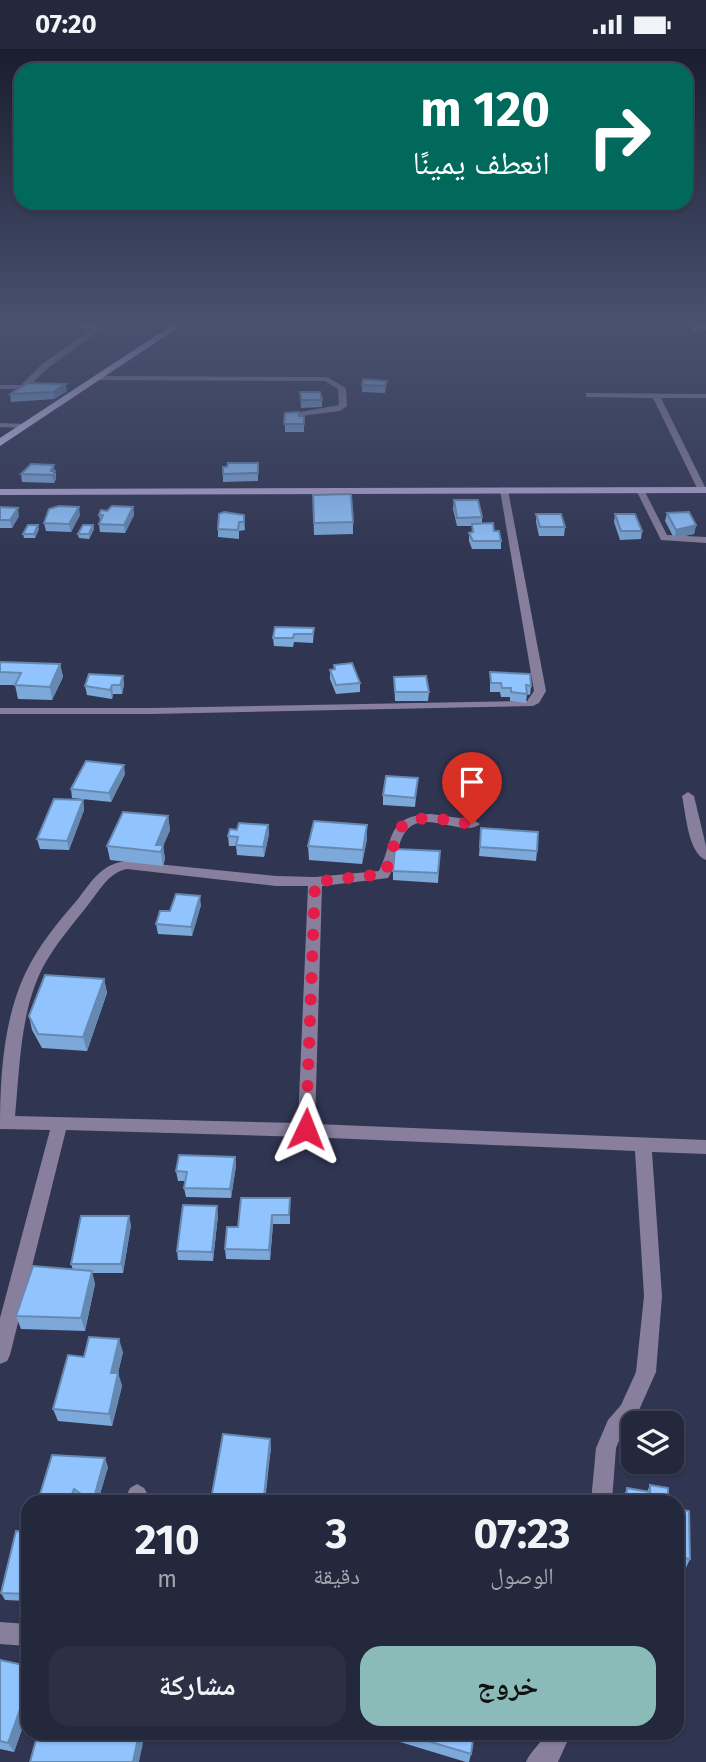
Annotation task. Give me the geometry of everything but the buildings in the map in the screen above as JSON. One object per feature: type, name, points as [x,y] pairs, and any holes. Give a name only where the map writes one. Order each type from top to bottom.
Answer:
[{"type":"main road","points":[[0,443],[58,405]]},
{"type":"street","points":[[295,415],[317,414],[340,409],[343,405]]},
{"type":"street","points":[[0,492],[704,490],[661,405]]},
{"type":"street","points":[[0,425],[26,426]]},
{"type":"street","points":[[0,711],[529,704],[535,701],[540,691],[504,490]]},
{"type":"street","points":[[640,490],[664,538],[706,541]]},
{"type":"street","points":[[688,796],[700,849],[706,856]]},
{"type":"street","points":[[472,824],[417,818],[404,823],[398,832],[388,868],[383,874],[315,882],[290,882],[127,865],[107,872],[62,928],[31,977],[20,1010],[3,1122],[306,1129],[706,1147]]},
{"type":"street","points":[[306,1129],[315,882]]},
{"type":"street","points":[[0,1355],[60,1123]]},
{"type":"street","points":[[602,1495],[606,1448],[615,1427],[628,1412],[646,1372],[653,1296],[643,1145]]},
{"type":"street","points":[[0,1633],[21,1634]]},
{"type":"street","points":[[538,1762],[549,1753],[556,1740]]},
{"type":"route","points":[[306,1129],[315,882],[376,877],[383,874],[388,868],[398,832],[404,823],[417,818],[472,824]]}]
